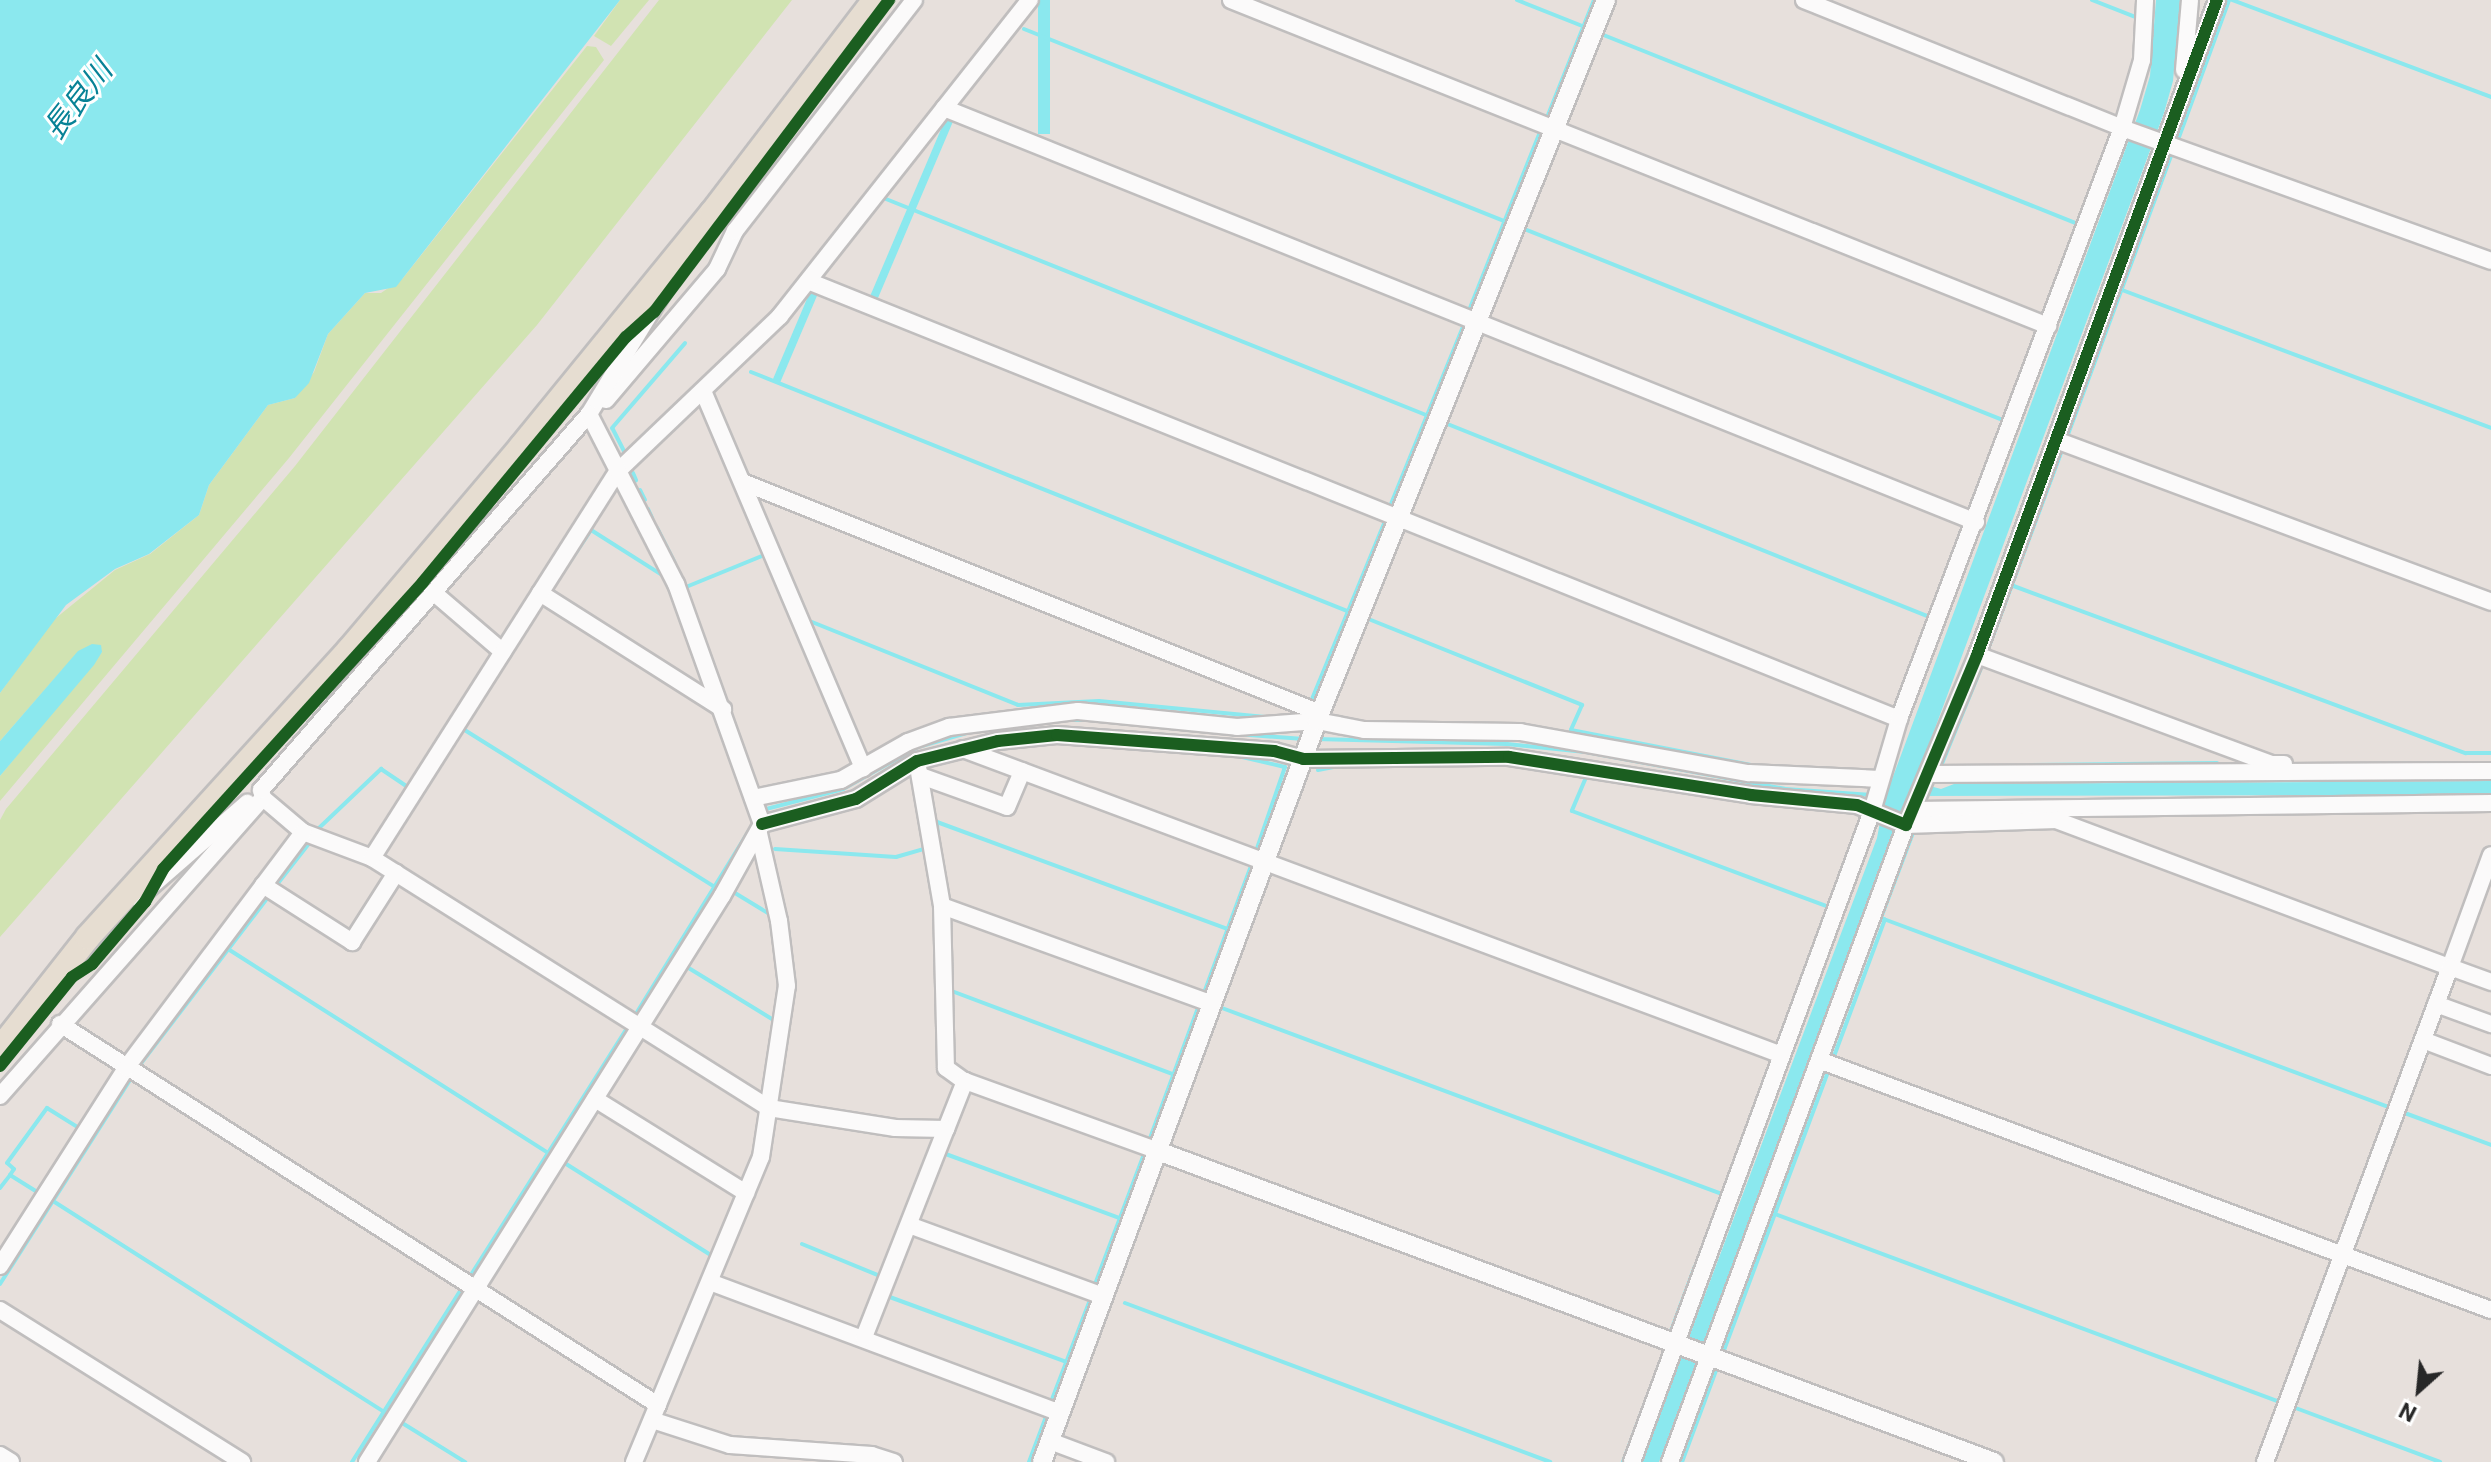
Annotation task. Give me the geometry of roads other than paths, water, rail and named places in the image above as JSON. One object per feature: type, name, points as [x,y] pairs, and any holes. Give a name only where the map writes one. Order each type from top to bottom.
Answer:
[{"type":"main road","points":[[0,1049],[54,980],[349,650],[712,213],[875,0]]},
{"type":"street","points":[[0,1096],[433,592],[717,269],[735,231],[914,0]]},
{"type":"street","points":[[372,858],[618,471],[703,391],[808,281],[1030,0]]},
{"type":"street","points":[[1231,0],[2048,326]]},
{"type":"street","points":[[1042,1462],[1317,719],[1606,0]]},
{"type":"street","points":[[1804,0],[2124,128],[2491,261]]},
{"type":"street","points":[[1632,1462],[1874,809],[1878,783],[1899,719],[2124,128],[2142,60],[2145,0]]},
{"type":"street","points":[[2183,91],[2190,0]]},
{"type":"street","points":[[1670,1462],[1706,1355],[1908,816],[1927,778],[1977,655],[2163,140],[2217,0]]},
{"type":"street","points":[[944,108],[1976,522]]},
{"type":"street","points":[[589,414],[712,213]]},
{"type":"street","points":[[808,281],[1899,719]]},
{"type":"street","points":[[703,391],[745,483],[863,768]]},
{"type":"street","points":[[589,414],[676,584],[723,709],[755,802],[779,921],[787,986],[761,1157],[634,1462]]},
{"type":"street","points":[[2056,440],[2491,602]]},
{"type":"street","points":[[745,483],[1317,719],[1339,725],[1520,732],[1749,773],[1878,783]]},
{"type":"street","points":[[433,592],[503,652]]},
{"type":"street","points":[[540,593],[723,709]]},
{"type":"street","points":[[1977,655],[2271,764],[2491,764]]},
{"type":"street","points":[[755,802],[841,780],[908,742],[949,727],[1009,716],[1078,711],[1237,727],[1317,719]]},
{"type":"street","points":[[1339,725],[1519,724],[1567,732]]},
{"type":"street","points":[[367,1462],[468,1284],[595,1099],[633,1024],[760,829],[856,799],[962,749],[1057,735],[1274,751],[1303,758],[1509,757],[1908,816],[2056,820],[2491,982]]},
{"type":"street","points":[[962,749],[1782,1055]]},
{"type":"street","points":[[919,769],[1007,807],[1022,771]]},
{"type":"street","points":[[919,769],[942,906],[946,1068],[965,1082],[1994,1462]]},
{"type":"street","points":[[1927,778],[2491,771]]},
{"type":"street","points":[[54,980],[148,887],[262,794]]},
{"type":"street","points":[[262,794],[303,832],[372,858],[769,1108],[895,1128],[946,1129]]},
{"type":"street","points":[[1908,816],[2491,803]]},
{"type":"street","points":[[0,1266],[126,1068],[303,832]]},
{"type":"street","points":[[2265,1462],[2491,855]]},
{"type":"street","points":[[263,885],[352,942],[396,873]]},
{"type":"street","points":[[942,906],[1212,1004]]},
{"type":"street","points":[[2436,1004],[2491,1024]]},
{"type":"street","points":[[60,1024],[468,1284],[655,1413],[730,1445],[872,1455],[894,1462]]},
{"type":"street","points":[[2423,1040],[2491,1066]]},
{"type":"street","points":[[1819,1060],[2491,1310]]},
{"type":"street","points":[[864,1337],[965,1082]]},
{"type":"street","points":[[595,1099],[746,1193]]},
{"type":"street","points":[[909,1225],[1103,1296]]},
{"type":"street","points":[[710,1282],[864,1337],[1060,1413]]},
{"type":"street","points":[[0,1310],[242,1462]]},
{"type":"street","points":[[1050,1441],[1106,1462]]},
{"type":"street","points":[[0,1455],[11,1462]]},
{"type":"water","name":"長良川","points":[[0,0],[620,0],[396,287],[365,293],[328,334],[309,383],[295,398],[268,405],[209,485],[199,515],[149,554],[115,569],[66,605],[0,693]]},
{"type":"water","points":[[1038,0],[1050,0],[1050,134],[1038,134]]},
{"type":"water","points":[[2156,0],[2180,0],[2173,81],[2164,113],[1915,782],[1941,789],[1954,784],[2491,781],[2491,795],[1909,796],[1659,1462],[1642,1462],[1877,838],[1884,801],[2140,110],[2150,76]]},
{"type":"water","points":[[947,115],[954,118],[874,308],[867,305]]},
{"type":"water","points":[[812,287],[819,290],[780,384],[772,381]]},
{"type":"water","points":[[92,644],[101,645],[102,652],[94,665],[0,776],[0,741],[78,651]]},
{"type":"waterway","points":[[1517,0],[1585,27]]},
{"type":"waterway","points":[[1546,120],[1594,0]]},
{"type":"waterway","points":[[2092,0],[2138,18]]},
{"type":"waterway","points":[[2179,137],[2229,0]]},
{"type":"waterway","points":[[2232,0],[2491,97]]},
{"type":"waterway","points":[[1024,29],[1509,223]]},
{"type":"waterway","points":[[1601,34],[2078,224]]},
{"type":"waterway","points":[[1468,313],[1541,130]]},
{"type":"waterway","points":[[2067,437],[2173,150]]},
{"type":"waterway","points":[[886,199],[1431,417]]},
{"type":"waterway","points":[[1522,228],[2005,421]]},
{"type":"waterway","points":[[2122,290],[2491,428]]},
{"type":"waterway","points":[[1389,509],[1464,324]]},
{"type":"waterway","points":[[626,455],[612,428],[685,343]]},
{"type":"waterway","points":[[751,372],[1352,613]]},
{"type":"waterway","points":[[1445,423],[1932,618]]},
{"type":"waterway","points":[[1987,652],[2063,448]]},
{"type":"waterway","points":[[633,473],[636,480]]},
{"type":"waterway","points":[[640,490],[645,500]]},
{"type":"waterway","points":[[648,509],[652,518]]},
{"type":"waterway","points":[[1310,704],[1386,519]]},
{"type":"waterway","points":[[657,528],[674,562]]},
{"type":"waterway","points":[[557,581],[591,530],[667,578]]},
{"type":"waterway","points":[[683,581],[686,587],[767,554]]},
{"type":"waterway","points":[[2011,585],[2466,753],[2491,753]]},
{"type":"waterway","points":[[1366,618],[1582,705],[1571,730],[1757,766]]},
{"type":"waterway","points":[[812,622],[1018,705],[1099,701],[1265,717]]},
{"type":"waterway","points":[[1947,766],[1941,766],[1983,663]]},
{"type":"waterway","points":[[1069,720],[1089,720]]},
{"type":"waterway","points":[[463,729],[715,887]]},
{"type":"waterway","points":[[762,810],[843,789],[918,747],[970,732]]},
{"type":"waterway","points":[[1237,734],[1304,739]]},
{"type":"waterway","points":[[1316,739],[1507,744],[1586,752],[1785,789],[1872,795]]},
{"type":"waterway","points":[[421,796],[447,754]]},
{"type":"waterway","points":[[1238,756],[1285,767],[1256,851]]},
{"type":"waterway","points":[[2031,765],[2217,763]]},
{"type":"waterway","points":[[1318,770],[1339,766]]},
{"type":"waterway","points":[[319,828],[381,769],[409,788]]},
{"type":"waterway","points":[[1587,775],[1572,811],[1829,907]]},
{"type":"waterway","points":[[938,842],[937,822],[1228,929]]},
{"type":"waterway","points":[[1914,830],[1881,918],[2391,1108]]},
{"type":"waterway","points":[[634,1017],[749,831]]},
{"type":"waterway","points":[[275,887],[311,841]]},
{"type":"waterway","points":[[775,849],[896,857],[927,848]]},
{"type":"waterway","points":[[1204,993],[1252,863]]},
{"type":"waterway","points":[[735,893],[771,915]]},
{"type":"waterway","points":[[139,1066],[268,897]]},
{"type":"waterway","points":[[1833,1059],[1885,919]]},
{"type":"waterway","points":[[228,949],[548,1153]]},
{"type":"waterway","points":[[687,967],[775,1021]]},
{"type":"waterway","points":[[949,990],[1173,1074]]},
{"type":"waterway","points":[[1149,1141],[1199,1005]]},
{"type":"waterway","points":[[1222,1008],[1722,1194]]},
{"type":"waterway","points":[[469,1278],[629,1025]]},
{"type":"waterway","points":[[1724,1350],[1829,1069]]},
{"type":"waterway","points":[[1698,1260],[1765,1078]]},
{"type":"waterway","points":[[0,1284],[130,1080]]},
{"type":"waterway","points":[[10,1175],[14,1169],[7,1163],[47,1108],[79,1128]]},
{"type":"waterway","points":[[2402,1112],[2491,1145]]},
{"type":"waterway","points":[[943,1153],[1120,1218]]},
{"type":"waterway","points":[[1094,1287],[1144,1154]]},
{"type":"waterway","points":[[563,1162],[712,1256]]},
{"type":"waterway","points":[[0,1188],[10,1175],[39,1193]]},
{"type":"waterway","points":[[53,1201],[384,1412]]},
{"type":"waterway","points":[[1775,1214],[2280,1402]]},
{"type":"waterway","points":[[802,1244],[880,1276]]},
{"type":"waterway","points":[[1671,1331],[1695,1266]]},
{"type":"waterway","points":[[352,1462],[464,1285]]},
{"type":"waterway","points":[[887,1296],[1066,1362]]},
{"type":"waterway","points":[[1051,1402],[1091,1297]]},
{"type":"waterway","points":[[1125,1303],[1550,1462]]},
{"type":"waterway","points":[[1623,1462],[1665,1349]]},
{"type":"waterway","points":[[1682,1462],[1717,1368]]},
{"type":"waterway","points":[[2293,1407],[2440,1462]]},
{"type":"waterway","points":[[1029,1462],[1047,1414]]},
{"type":"waterway","points":[[399,1421],[465,1462]]}]
